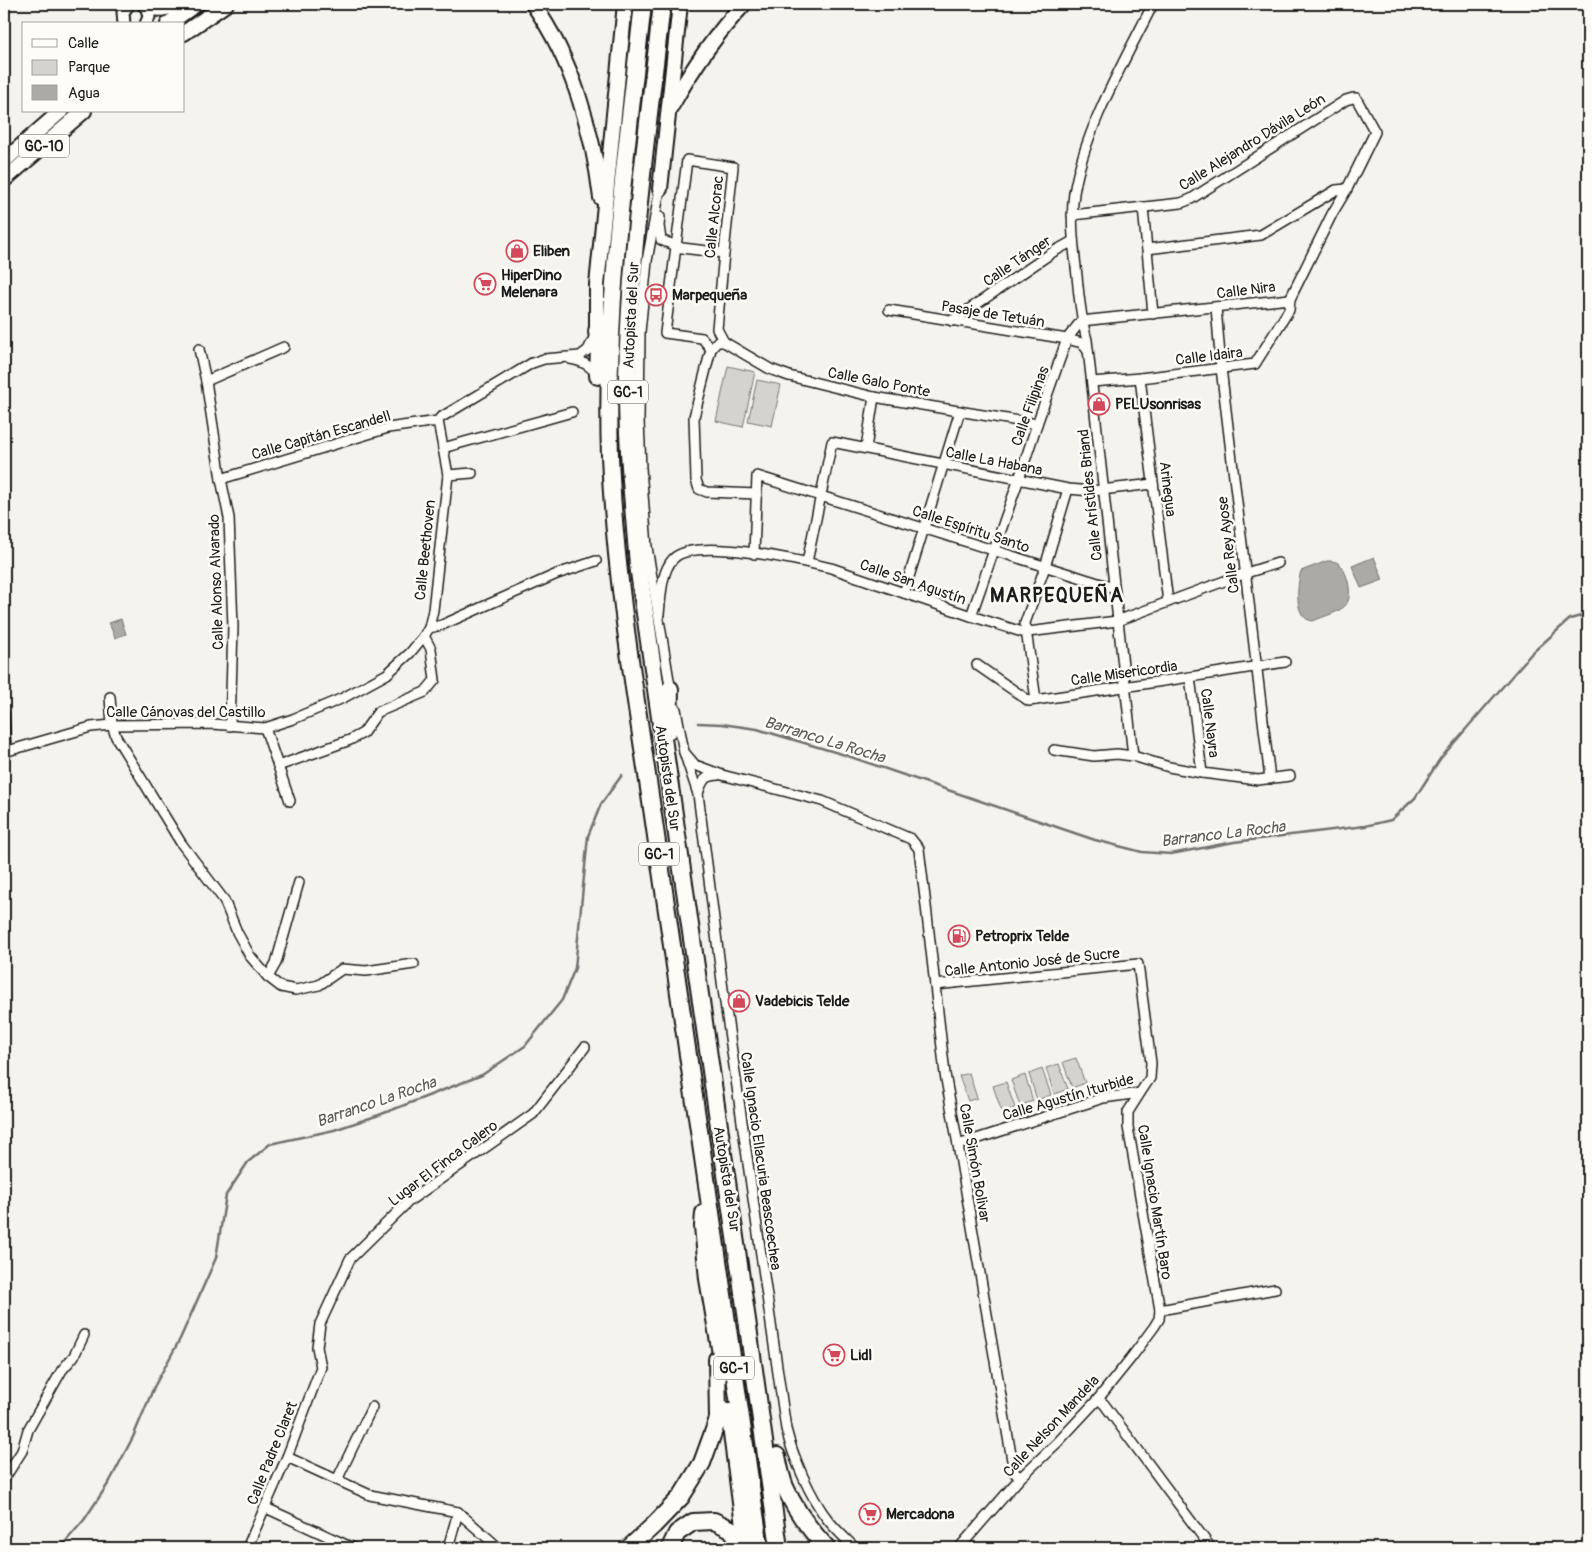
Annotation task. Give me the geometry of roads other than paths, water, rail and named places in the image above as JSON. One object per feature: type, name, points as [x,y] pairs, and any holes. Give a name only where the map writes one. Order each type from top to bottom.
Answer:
[{"type":"highway","name":"Autopista del Sur","points":[[643,4],[617,234],[612,304],[609,378],[610,455],[614,520],[620,581],[760,1548]]},
{"type":"highway","name":"Autopista del Sur","points":[[662,4],[636,239],[627,378],[629,438],[638,565],[779,1548]]},
{"type":"highway","points":[[598,331],[600,473],[614,520]]},
{"type":"highway","points":[[668,780],[670,689]]},
{"type":"highway","points":[[708,1188],[702,1226],[708,1279],[725,1375],[746,1548]]},
{"type":"highway","points":[[747,1320],[761,1370],[777,1456],[789,1548]]},
{"type":"highway","points":[[629,1548],[681,1497],[695,1476],[710,1444],[718,1419],[716,1326]]},
{"type":"highway","points":[[777,1456],[785,1486],[796,1508],[811,1530],[827,1548]]},
{"type":"highway","points":[[670,1548],[677,1533],[694,1522],[714,1521],[731,1529],[746,1548]]},
{"type":"main road","points":[[171,22],[196,4]]},
{"type":"main road","points":[[185,32],[226,4]]},
{"type":"main road","points":[[533,4],[556,42],[571,76],[585,118],[598,176],[602,236]]},
{"type":"main road","points":[[598,331],[598,285],[602,236],[625,4]]},
{"type":"main road","points":[[660,189],[680,4]]},
{"type":"main road","points":[[668,112],[692,69],[728,21],[744,4]]},
{"type":"main road","name":"GC-10","points":[[4,161],[60,112]]},
{"type":"main road","name":"GC-10","points":[[4,180],[83,112]]},
{"type":"street","points":[[124,22],[123,12],[129,4]]},
{"type":"street","points":[[145,6],[153,10],[162,10],[185,4]]},
{"type":"street","name":"Calle Arístides Briand","points":[[1134,756],[1102,489],[1087,340],[1081,321],[1072,215],[1074,194],[1084,153],[1102,108],[1153,4]]},
{"type":"street","points":[[145,6],[149,17],[147,22]]},
{"type":"street","name":"Calle Alejandro Dávila León","points":[[1072,215],[1181,203],[1191,199],[1346,100],[1356,98]]},
{"type":"street","name":"Calle Nira","points":[[1081,321],[1290,299],[1332,214],[1376,132],[1356,98]]},
{"type":"street","name":"Calle Alcorac","points":[[676,247],[687,160],[733,167],[717,329]]},
{"type":"street","points":[[660,189],[662,200],[659,226],[661,240],[676,247],[724,253]]},
{"type":"street","points":[[659,614],[647,548],[639,421],[642,313],[647,262],[660,189]]},
{"type":"street","points":[[1146,248],[1261,236],[1336,190],[1346,189]]},
{"type":"street","points":[[1143,207],[1153,314]]},
{"type":"street","name":"Calle Tánger","points":[[952,321],[1046,257],[1073,241]]},
{"type":"street","points":[[676,247],[665,334],[702,338],[709,336],[717,329],[724,342],[717,342],[711,348],[694,417],[698,489],[707,492],[757,494],[754,554]]},
{"type":"street","name":"Calle Idaira","points":[[1092,382],[1255,364],[1289,310],[1290,299]]},
{"type":"street","name":"Calle Rey Ayose","points":[[1216,307],[1270,779]]},
{"type":"street","name":"Pasaje de Tetuán","points":[[890,310],[1068,339],[1082,343],[1088,351]]},
{"type":"street","name":"Calle Filipinas","points":[[971,616],[1036,424],[1068,339],[1081,321]]},
{"type":"street","name":"Calle Capitán Escandell","points":[[221,479],[388,428],[438,421],[440,418],[532,363],[544,359],[580,356],[588,350],[598,331]]},
{"type":"street","points":[[702,338],[711,348]]},
{"type":"street","name":"Calle Galo Ponte","points":[[724,342],[770,369],[788,376],[874,397],[1036,424]]},
{"type":"street","points":[[206,381],[284,347]]},
{"type":"street","name":"Calle Alonso Alvarado","points":[[199,349],[229,518],[233,627],[230,726]]},
{"type":"street","name":"Calle Capitán Escandell","points":[[562,357],[587,364],[593,368],[598,376]]},
{"type":"street","name":"Arinegua","points":[[1140,378],[1168,602]]},
{"type":"street","points":[[866,448],[874,397]]},
{"type":"street","points":[[904,593],[960,411]]},
{"type":"street","points":[[443,448],[572,412]]},
{"type":"street","name":"Calle Beethoven","points":[[426,632],[433,610],[448,475],[438,421]]},
{"type":"street","name":"Calle La Habana","points":[[819,496],[832,442],[1068,489],[1092,491],[1153,484]]},
{"type":"street","points":[[448,475],[472,472]]},
{"type":"street","name":"Calle Espíritu Santo","points":[[757,494],[757,476],[1114,588]]},
{"type":"street","points":[[977,665],[1029,701],[1036,700],[1026,623],[1068,489]]},
{"type":"street","points":[[807,562],[819,496]]},
{"type":"street","name":"Calle San Agustín","points":[[659,614],[664,581],[673,559],[679,554],[698,549],[754,554],[807,562],[831,568],[1022,632],[1117,621],[1278,563]]},
{"type":"street","points":[[278,766],[350,740],[363,732],[378,712],[425,692],[435,680],[431,649],[426,632],[557,574],[596,562]]},
{"type":"street","name":"Calle Ignacio Ellacuria Beascoechea","points":[[659,614],[670,689],[675,704],[684,752],[698,794],[723,989],[786,1429],[790,1446],[822,1511],[855,1548]]},
{"type":"street","name":"Calle Cánovas del Castillo","points":[[5,752],[91,727],[112,725],[212,724],[265,728],[293,719],[343,698],[387,674],[410,653],[426,632]]},
{"type":"street","name":"Calle Misericordia","points":[[1036,700],[1285,662]]},
{"type":"street","name":"Calle Nayra","points":[[1190,677],[1202,773]]},
{"type":"street","points":[[110,697],[112,725],[116,737],[181,844],[224,900],[237,932],[250,956],[268,977],[281,987],[296,990],[319,985],[342,969],[366,970],[414,964]]},
{"type":"street","points":[[4,714],[5,752]]},
{"type":"street","points":[[265,728],[290,801]]},
{"type":"street","points":[[1054,750],[1094,756],[1117,754],[1134,756],[1169,767],[1258,780],[1290,776]]},
{"type":"street","points":[[684,752],[696,765],[722,775]]},
{"type":"street","points":[[698,794],[702,782],[710,776],[722,775]]},
{"type":"street","name":"Calle Simón Bolivar","points":[[722,775],[822,801],[911,839],[919,849],[944,1074],[1014,1472],[1020,1478]]},
{"type":"street","points":[[268,977],[276,963],[300,882]]},
{"type":"street","name":"Calle Antonio José de Sucre","points":[[935,985],[1138,964],[1151,1063],[1150,1078]]},
{"type":"street","name":"Lugar El Finca Calero","points":[[321,1367],[317,1347],[320,1324],[350,1259],[409,1201],[534,1114],[585,1046]]},
{"type":"street","name":"Calle Agustín Iturbide","points":[[958,1145],[1103,1098],[1140,1094],[1150,1078]]},
{"type":"street","name":"Calle Ignacio Martín Baro","points":[[1140,1094],[1128,1112],[1128,1127],[1159,1314]]},
{"type":"street","points":[[1159,1314],[1275,1289]]},
{"type":"street","name":"Calle Nelson Mandela","points":[[960,1548],[1020,1478],[1058,1442],[1098,1399],[1131,1358],[1159,1314]]},
{"type":"street","points":[[4,1478],[22,1451],[28,1430],[62,1370],[74,1356],[84,1334]]},
{"type":"street","name":"Calle Padre Claret","points":[[247,1548],[287,1457],[321,1367]]},
{"type":"street","points":[[1098,1399],[1104,1404],[1211,1548]]},
{"type":"street","points":[[337,1480],[372,1406]]},
{"type":"street","points":[[287,1457],[370,1495],[458,1512],[499,1548]]},
{"type":"street","points":[[266,1508],[353,1548]]},
{"type":"street","points":[[448,1548],[458,1512]]},
{"type":"water","points":[[1374,557],[1383,580],[1361,588],[1352,566]]},
{"type":"water","points":[[1327,561],[1338,563],[1344,571],[1348,582],[1349,599],[1341,609],[1313,621],[1307,619],[1299,608],[1298,592],[1301,571]]},
{"type":"water","points":[[121,619],[126,634],[115,638],[109,623]]},
{"type":"waterway","name":"Barranco La Rocha","points":[[698,723],[757,729],[845,755],[1095,840],[1142,852],[1171,854],[1234,842],[1365,826],[1391,820],[1415,798],[1440,759],[1531,654],[1570,619],[1588,614]]},
{"type":"waterway","name":"Barranco La Rocha","points":[[60,1548],[84,1520],[110,1481],[133,1437],[154,1387],[180,1339],[216,1258],[226,1195],[248,1162],[270,1144],[334,1130],[379,1115],[482,1075],[525,1046],[562,1000],[575,968],[588,836],[601,804],[622,775]]},
{"type":"place","name":"Eliben","points":[[517,251]]},
{"type":"place","name":"HiperDino Melenara","points":[[485,284]]},
{"type":"place","name":"Marpequeña","points":[[656,295]]},
{"type":"place","name":"PELUsonrisas","points":[[1099,404]]},
{"type":"place","name":"Petroprix Telde","points":[[959,936]]},
{"type":"place","name":"Vadebicis Telde","points":[[739,1001]]},
{"type":"place","name":"Lidl","points":[[834,1355]]},
{"type":"place","name":"Mercadona","points":[[870,1514]]},
{"type":"district","name":"MARPEQUEÑA","points":[[1057,595]]}]
